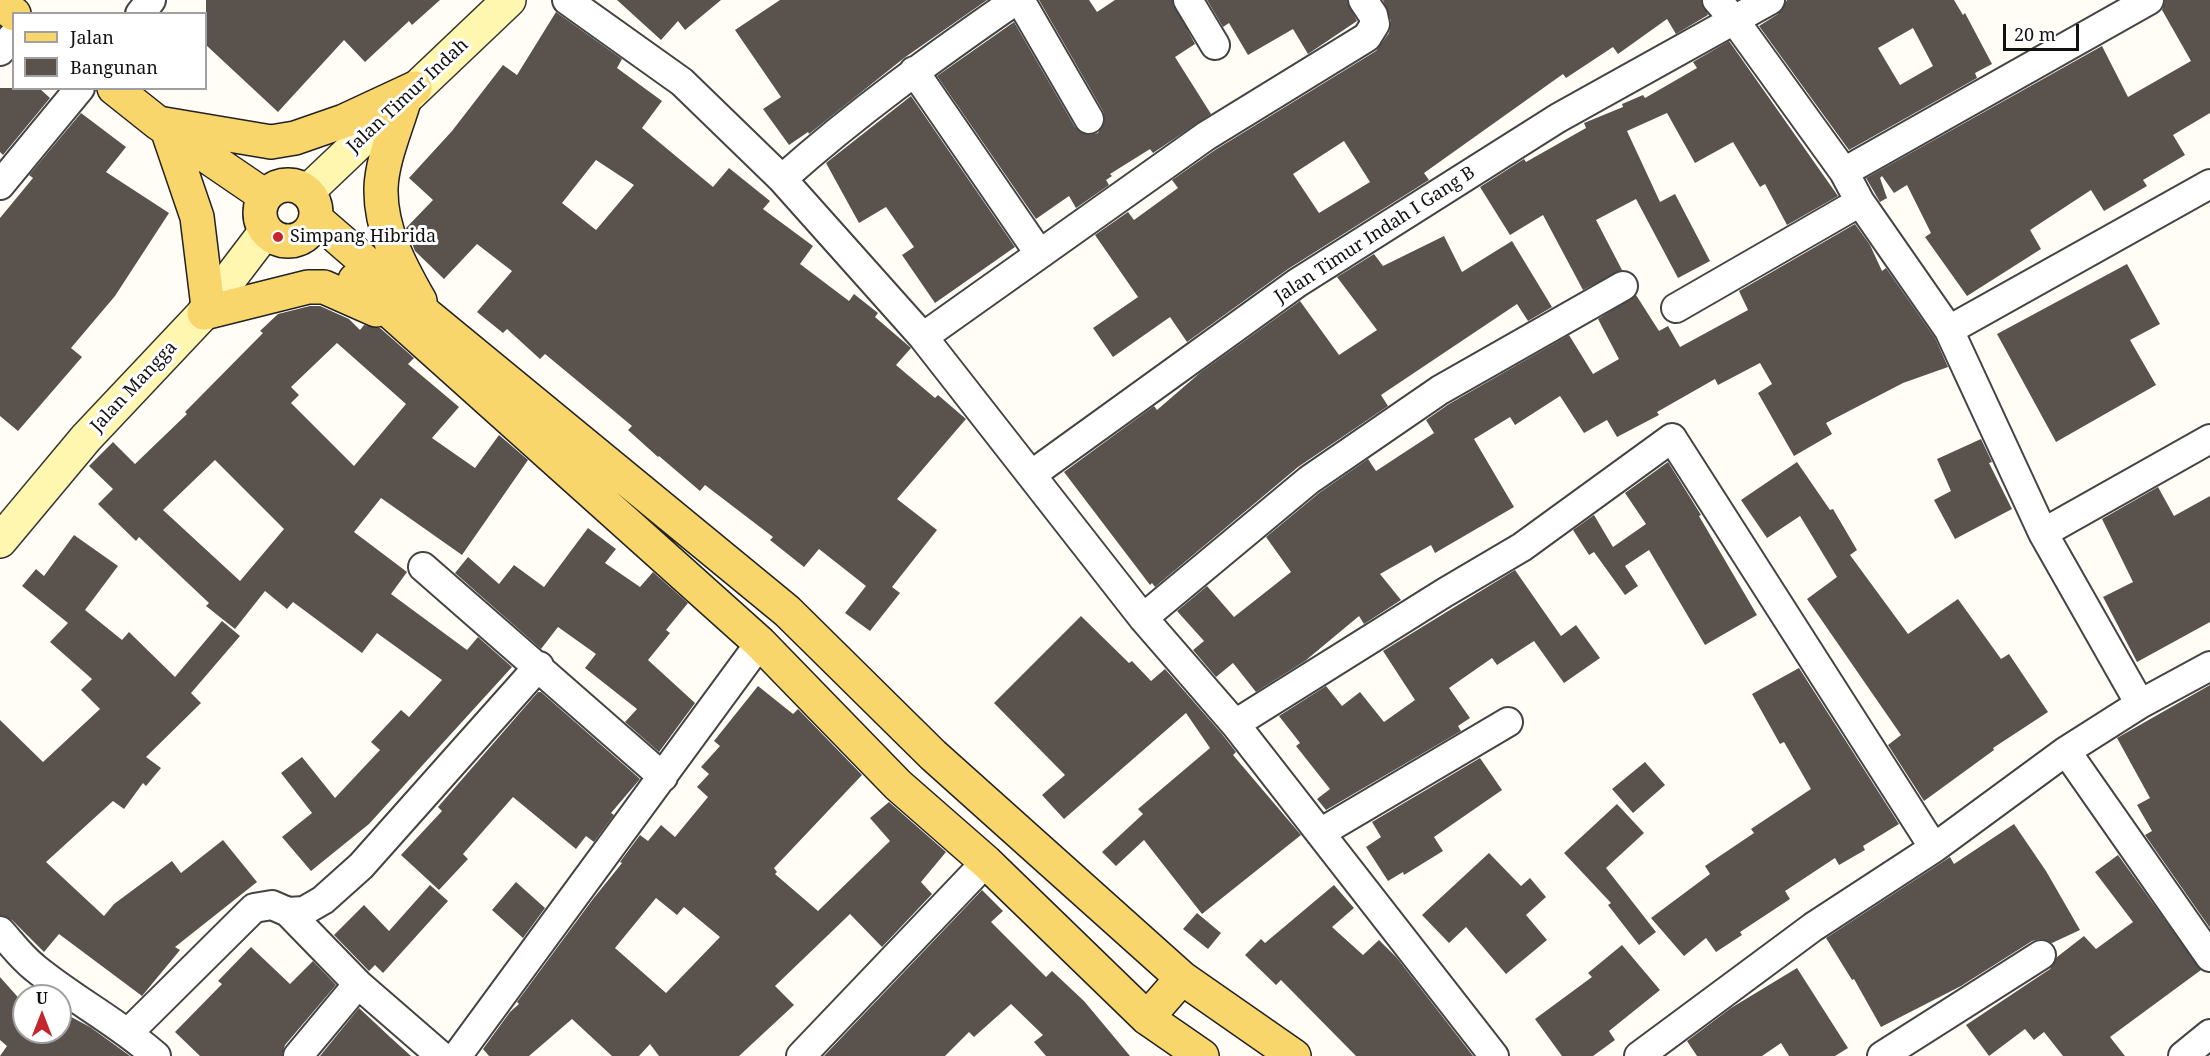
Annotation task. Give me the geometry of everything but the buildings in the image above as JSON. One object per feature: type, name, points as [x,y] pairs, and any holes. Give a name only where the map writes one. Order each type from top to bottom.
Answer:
[{"type":"main road","points":[[0,3],[12,12]]},
{"type":"main road","points":[[117,90],[163,126],[265,196]]},
{"type":"main road","points":[[163,126],[271,142],[295,138],[344,121],[410,93]]},
{"type":"main road","points":[[410,93],[381,186],[388,237],[414,319]]},
{"type":"main road","points":[[163,126],[197,217],[206,310],[308,287],[324,287],[414,319],[787,610],[933,755],[1182,978],[1294,1056]]},
{"type":"main road","points":[[310,215],[290,241],[273,237],[266,231],[260,214],[265,196],[274,189],[285,185],[297,186],[310,215],[414,319],[760,643],[898,785],[986,862],[1147,1018],[1202,1056]]},
{"type":"main road","points":[[1147,1018],[1182,978]]},
{"type":"street","points":[[142,12],[151,0]]},
{"type":"street","name":"Jalan Timur Indah","points":[[310,215],[410,93],[509,0]]},
{"type":"street","points":[[567,0],[682,82],[782,178],[923,337],[1143,618],[1235,724],[1494,1056]]},
{"type":"street","points":[[782,178],[833,132],[914,71],[1018,0],[1089,119]]},
{"type":"street","points":[[1188,0],[1215,45]]},
{"type":"street","points":[[923,337],[1206,136],[1367,37],[1375,24],[1373,15],[1363,0]]},
{"type":"street","name":"Jalan Timur Indah I Gang B","points":[[1031,475],[1307,277],[1726,10],[1770,0]]},
{"type":"street","points":[[1844,172],[2149,0]]},
{"type":"street","points":[[1726,10],[1844,172],[1860,202],[1949,330],[2043,533],[2140,704]]},
{"type":"street","points":[[0,51],[12,37]]},
{"type":"street","points":[[914,71],[1039,253]]},
{"type":"street","points":[[0,185],[78,90]]},
{"type":"street","points":[[1949,330],[2210,184]]},
{"type":"street","points":[[1676,308],[1860,202]]},
{"type":"street","name":"Jalan Mangga","points":[[0,541],[86,438],[206,310],[266,231]]},
{"type":"street","points":[[1143,618],[1319,473],[1440,390],[1623,286]]},
{"type":"street","points":[[1235,724],[1522,547],[1672,438],[1934,848]]},
{"type":"street","points":[[2043,533],[2210,439]]},
{"type":"street","points":[[423,567],[539,666],[663,777]]},
{"type":"street","points":[[457,1056],[760,643]]},
{"type":"street","points":[[288,912],[304,911],[323,900],[361,866],[539,666]]},
{"type":"street","points":[[1639,1056],[1813,927],[1934,848],[2066,751],[2140,704],[2210,666]]},
{"type":"street","points":[[1320,833],[1508,722]]},
{"type":"street","points":[[2066,751],[2210,957]]},
{"type":"street","points":[[809,1053],[986,862]]},
{"type":"street","points":[[129,1032],[254,908],[272,905],[288,912],[358,984],[441,1056]]},
{"type":"street","points":[[0,931],[33,967],[81,1003],[129,1032],[156,1056]]},
{"type":"street","points":[[1882,1056],[2041,956]]},
{"type":"street","points":[[298,1056],[358,984]]},
{"type":"street","points":[[2183,1056],[2210,1034]]},
{"type":"place","name":"Simpang Hibrida","points":[[278,237]]}]
